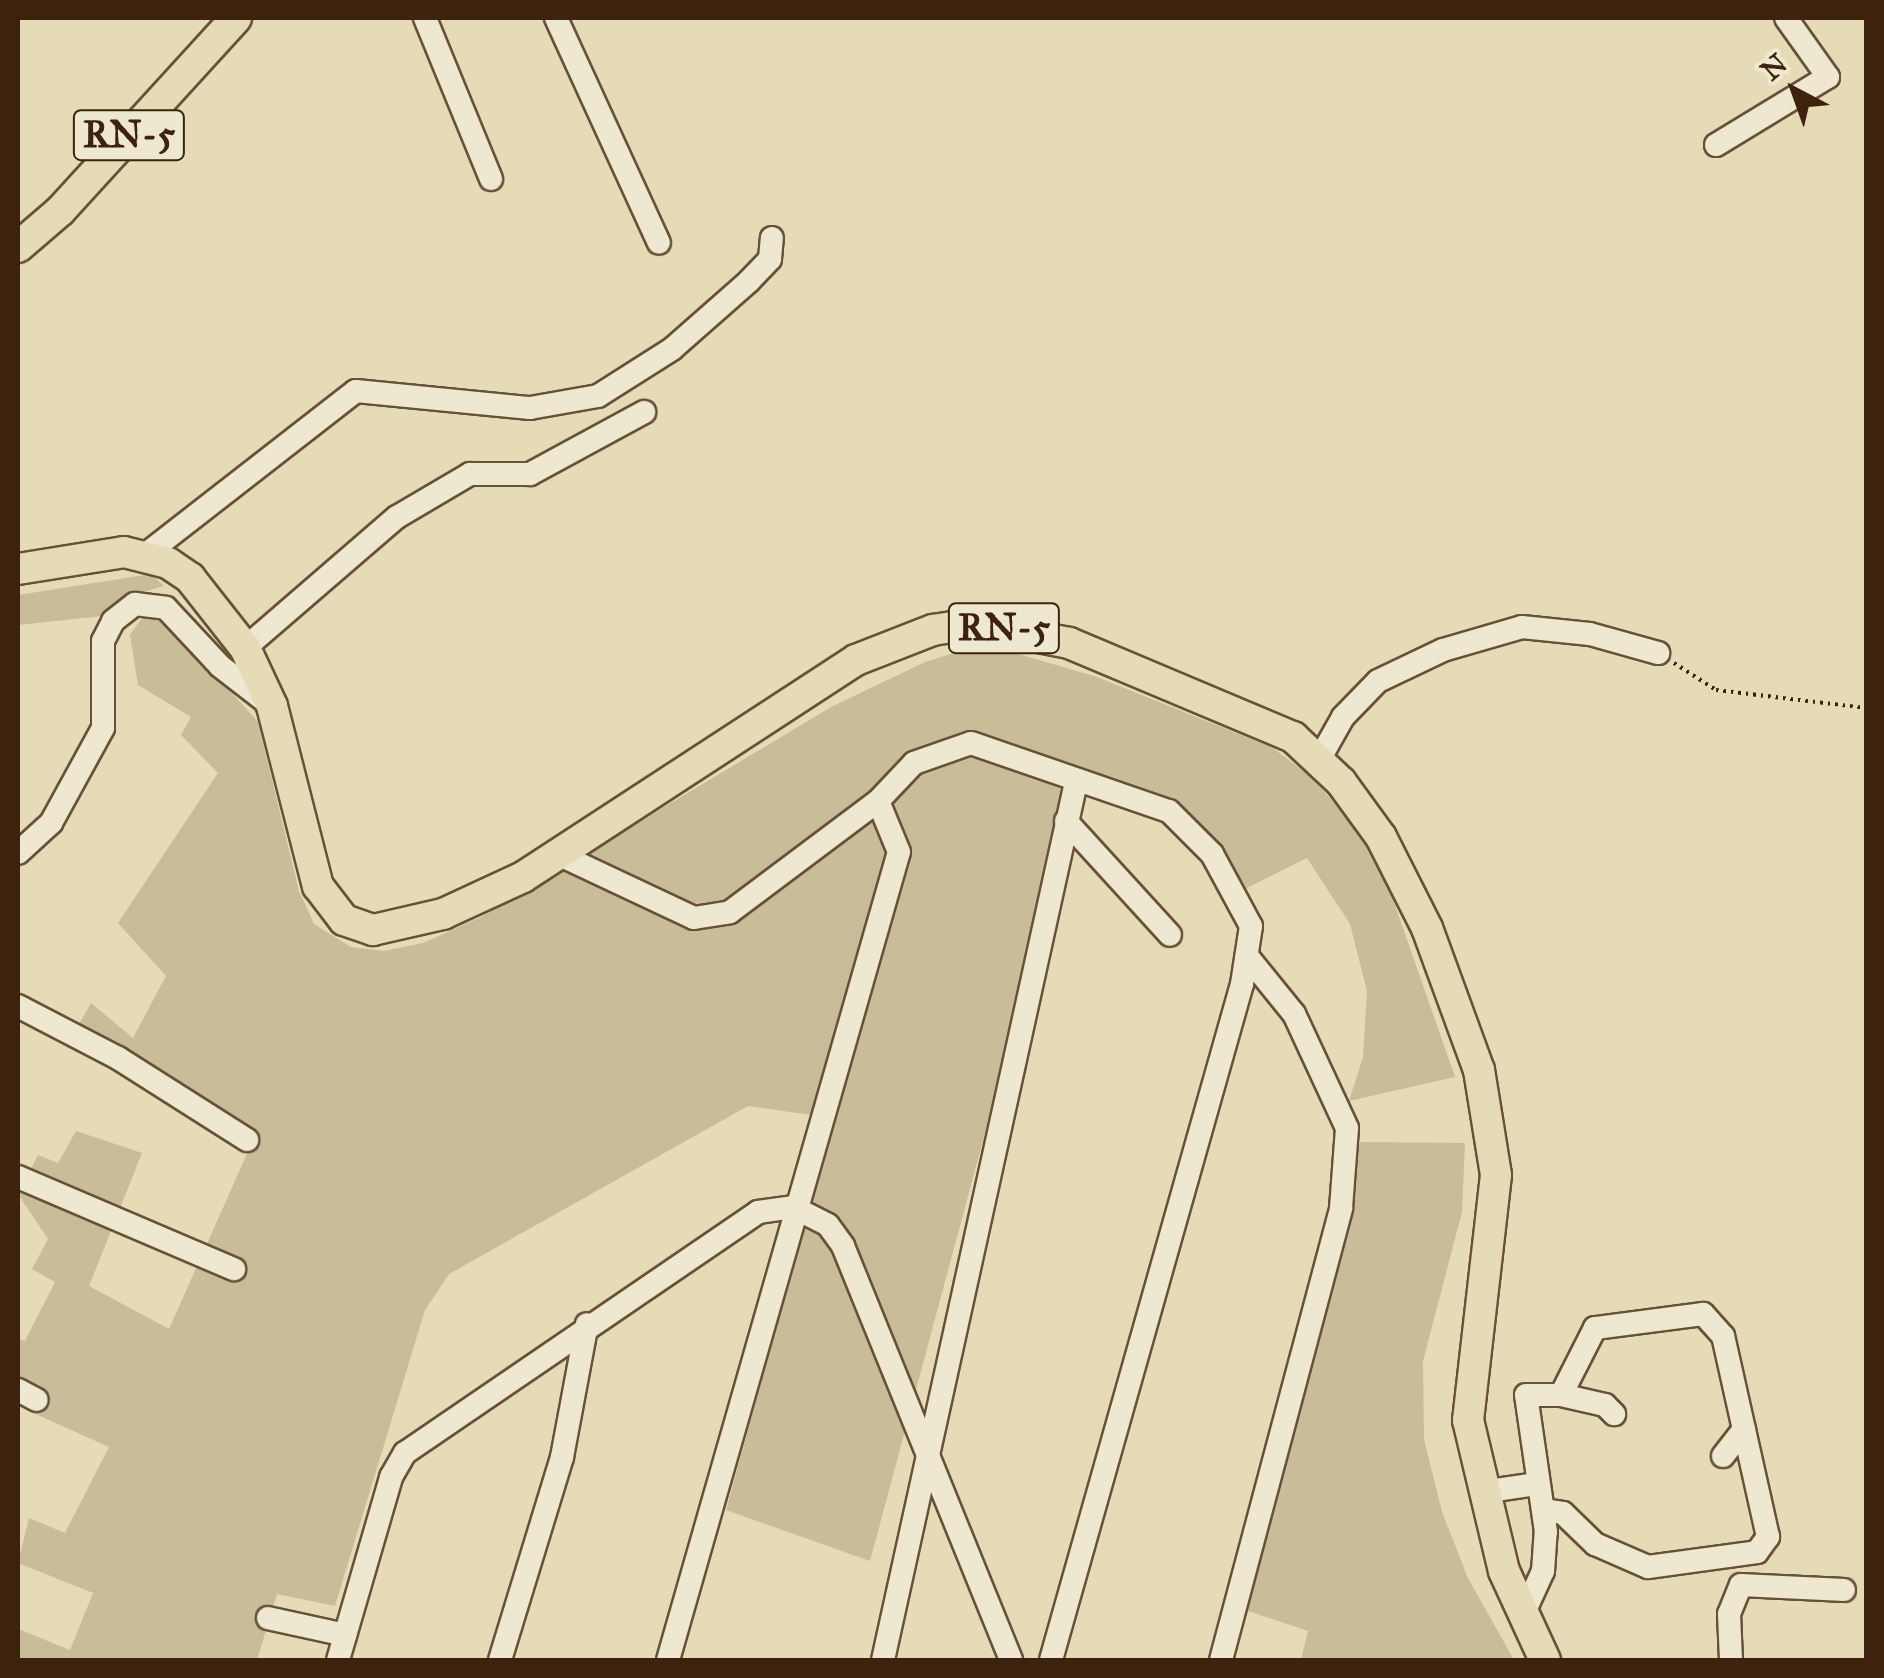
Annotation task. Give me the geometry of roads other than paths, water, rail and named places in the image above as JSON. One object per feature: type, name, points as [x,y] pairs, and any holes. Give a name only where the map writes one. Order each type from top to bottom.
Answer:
[{"type":"main road","name":"RN-5","points":[[18,247],[60,211],[236,18]]},
{"type":"main road","name":"RN-5","points":[[18,569],[80,555],[145,555],[190,578],[245,648],[272,706],[318,886],[351,924],[373,930],[443,914],[560,855],[856,660],[906,638],[972,624],[1069,643],[1124,662],[1293,737],[1320,758],[1372,823],[1427,928],[1493,1126],[1494,1222],[1469,1368],[1468,1420],[1482,1492],[1522,1617],[1545,1660]]},
{"type":"street","points":[[425,18],[490,179]]},
{"type":"street","points":[[556,18],[659,243]]},
{"type":"street","points":[[1716,145],[1828,78],[1786,18]]},
{"type":"street","points":[[145,555],[356,391],[530,408],[598,396],[672,348],[749,282],[770,259],[772,238]]},
{"type":"street","points":[[245,648],[397,518],[455,483],[488,472],[530,474],[644,412]]},
{"type":"street","points":[[18,853],[51,823],[103,728],[103,641],[114,621],[136,604],[166,608],[220,666],[272,706]]},
{"type":"street","points":[[1320,758],[1342,717],[1378,680],[1443,650],[1522,627],[1590,634],[1658,653]]},
{"type":"street","points":[[560,855],[694,918],[730,912],[878,802],[914,764],[971,743],[1169,811],[1212,854],[1250,926],[1247,956],[1050,1660]]},
{"type":"street","points":[[883,1660],[924,1459],[1076,782]]},
{"type":"street","points":[[668,1660],[793,1208],[900,852],[878,802]]},
{"type":"street","points":[[1066,821],[1170,935]]},
{"type":"street","points":[[1221,1660],[1341,1208],[1346,1128],[1294,1014],[1247,956]]},
{"type":"street","points":[[18,1006],[118,1058],[247,1140]]},
{"type":"street","points":[[18,1177],[234,1269]]},
{"type":"street","points":[[338,1660],[391,1477],[405,1454],[587,1324],[758,1212],[793,1208],[828,1225],[844,1246],[924,1459],[1011,1660]]},
{"type":"street","points":[[1544,1510],[1563,1513],[1595,1544],[1648,1566],[1757,1552],[1768,1529],[1723,1336],[1704,1314],[1595,1328],[1561,1394]]},
{"type":"street","points":[[500,1660],[562,1457],[587,1324]]},
{"type":"street","points":[[1522,1617],[1543,1571],[1544,1510],[1526,1395],[1561,1394],[1605,1406],[1614,1414]]},
{"type":"street","points":[[1723,1456],[1744,1429]]},
{"type":"street","points":[[1482,1492],[1537,1484]]},
{"type":"street","points":[[1731,1660],[1729,1614],[1741,1585],[1844,1590]]},
{"type":"street","points":[[268,1618],[344,1636]]}]
